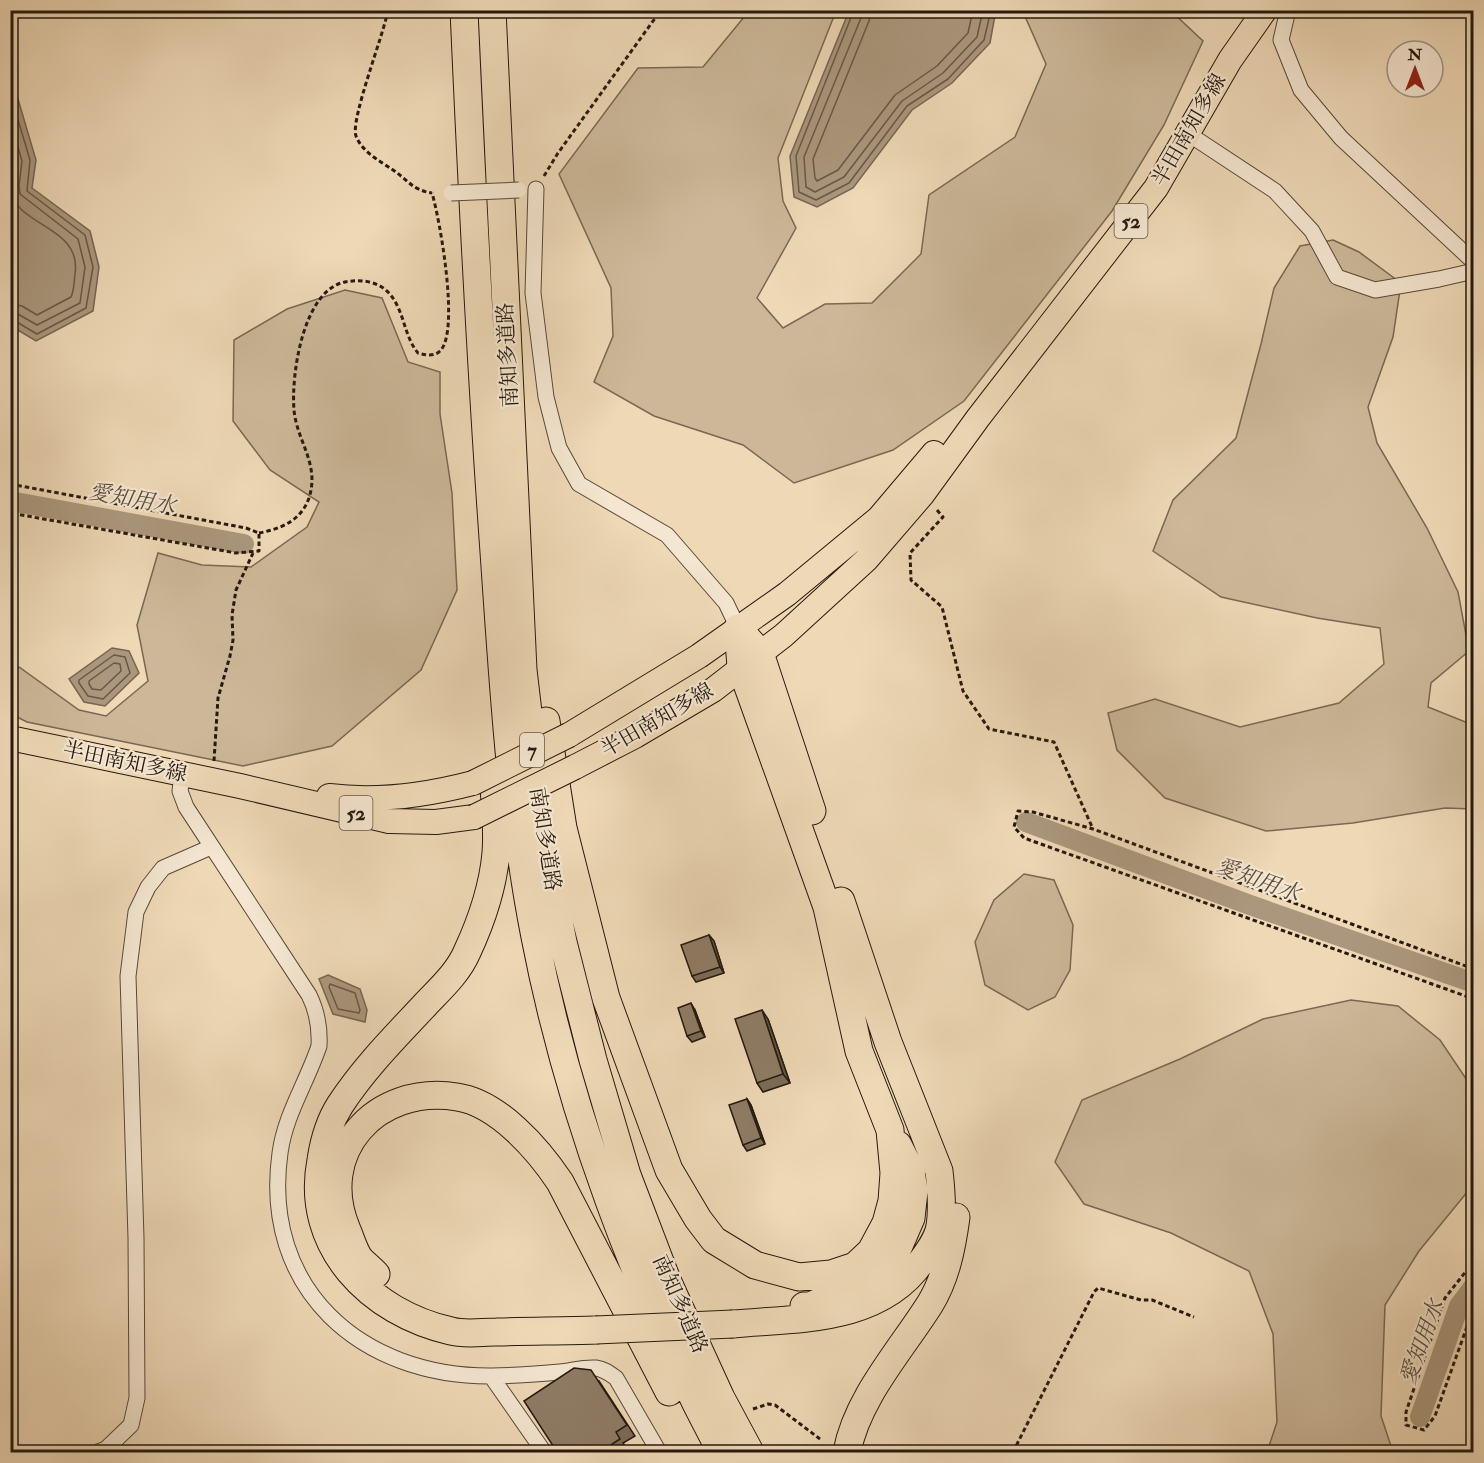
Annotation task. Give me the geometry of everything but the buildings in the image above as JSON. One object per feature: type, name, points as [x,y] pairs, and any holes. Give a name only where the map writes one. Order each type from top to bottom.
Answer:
[{"type":"highway","name":"南知多道路","points":[[464,10],[473,226],[504,708],[515,821],[535,939],[566,1069],[603,1184],[667,1346],[721,1452]]},
{"type":"highway","name":"南知多道路","points":[[492,10],[523,670],[543,839],[563,942],[592,1060],[627,1175],[667,1280],[721,1398],[750,1452]]},
{"type":"highway","points":[[487,451],[473,474],[494,762],[496,853],[489,890],[483,913],[466,955],[451,978],[379,1055],[340,1104],[329,1126],[318,1172],[318,1202],[325,1230],[338,1257],[356,1280],[386,1306],[422,1324],[454,1332],[595,1323],[820,1316],[852,1311],[892,1292],[913,1274],[933,1246],[940,1227],[939,1170],[888,1042],[738,628]]},
{"type":"highway","points":[[732,1318],[810,1306],[873,1279],[892,1262],[911,1218],[914,1191],[911,1170],[890,1130],[859,1051],[827,907],[751,660]]},
{"type":"highway","points":[[523,670],[541,690],[563,828],[606,998],[669,1170],[698,1219],[714,1240],[755,1264],[799,1277],[831,1274],[855,1266],[871,1251],[886,1223],[892,1201],[894,1173],[890,1130]]},
{"type":"highway","points":[[595,1323],[474,1320],[426,1308],[391,1288],[359,1257],[338,1206],[338,1185],[344,1155],[355,1134],[374,1114],[396,1103],[423,1096],[458,1097],[485,1108],[528,1141],[543,1157],[560,1182],[674,1401],[704,1452]]},
{"type":"highway","points":[[847,1452],[860,1413],[911,1329],[930,1304],[947,1265],[953,1243],[957,1210],[952,1167],[920,1121]]},
{"type":"main road","name":"半田南知多線","points":[[10,738],[240,786],[389,821],[436,822],[474,817],[635,736],[713,690],[784,634],[866,560],[922,495],[978,418],[1156,188],[1230,60],[1265,10]]},
{"type":"main road","name":"半田南知多線","points":[[240,786],[342,798],[437,792],[473,783],[569,735],[699,656],[787,594],[879,518],[940,447],[978,418]]},
{"type":"street","points":[[1288,10],[1281,40],[1300,90],[1341,138],[1473,262]]},
{"type":"street","points":[[1187,133],[1275,191],[1312,231],[1337,277],[1375,290],[1473,271]]},
{"type":"street","points":[[536,189],[533,293],[546,397],[559,448],[579,484],[667,535],[726,603],[738,628]]},
{"type":"street","points":[[451,193],[519,190]]},
{"type":"street","points":[[182,775],[180,791],[186,807],[315,1007],[320,1034],[319,1046],[286,1128],[280,1153],[278,1206],[288,1249],[297,1270],[325,1312],[357,1340],[398,1361],[423,1369],[450,1374],[491,1376],[596,1368],[606,1370],[616,1378],[659,1452]]},
{"type":"street","points":[[98,1452],[106,1449],[131,1425],[137,1398],[136,1238],[128,976],[136,912],[148,887],[163,868],[211,847]]},
{"type":"street","points":[[491,1376],[544,1452]]},
{"type":"path","points":[[388,10],[356,118],[356,137],[364,150],[419,191],[451,193]]},
{"type":"path","points":[[536,189],[558,153],[661,10]]},
{"type":"path","points":[[10,484],[246,528],[259,533],[279,529],[291,522],[301,512],[308,499],[312,480],[311,464],[296,419],[295,381],[301,342],[308,320],[328,290],[339,283],[350,281],[376,284],[387,291],[397,303],[408,338],[418,353],[434,355],[445,344],[448,326],[447,269],[439,217],[432,193]]},
{"type":"path","points":[[922,495],[943,517],[910,554],[911,580],[942,607],[963,691],[989,729],[1054,742],[1093,829]]},
{"type":"path","points":[[10,513],[236,554],[259,551],[259,533]]},
{"type":"path","points":[[210,780],[214,765],[218,698],[231,648],[232,615],[236,590],[253,553]]},
{"type":"path","points":[[1473,969],[1093,829],[1033,812],[1018,811],[1014,827],[1024,838],[1473,999]]},
{"type":"path","points":[[1473,1261],[1445,1298],[1406,1412],[1407,1425],[1425,1430],[1435,1416],[1473,1307]]},
{"type":"path","points":[[1013,1452],[1098,1288],[1141,1300],[1152,1300],[1194,1317]]},
{"type":"path","points":[[753,1409],[768,1404],[775,1405],[820,1439]]},
{"type":"shaded area","points":[[749,11],[836,11],[778,158],[783,201],[796,228],[757,298],[783,328],[825,304],[872,303],[921,254],[929,195],[1015,137],[1046,64],[1024,14],[1029,11],[1171,11],[1203,41],[1164,125],[1112,211],[964,401],[893,450],[794,483],[743,445],[654,416],[594,382],[613,336],[611,288],[559,174],[638,68],[703,67]]},
{"type":"shaded area","points":[[1333,240],[1359,252],[1401,283],[1393,337],[1368,407],[1377,443],[1427,528],[1458,592],[1469,651],[1431,683],[1428,707],[1473,725],[1473,809],[1445,808],[1353,823],[1266,831],[1165,798],[1117,750],[1108,713],[1155,699],[1240,727],[1339,703],[1384,664],[1380,628],[1317,618],[1221,597],[1153,551],[1173,500],[1236,438],[1274,288],[1300,246]]},
{"type":"shaded area","points":[[345,290],[382,298],[408,362],[440,372],[440,414],[452,493],[457,590],[421,670],[332,746],[243,766],[27,722],[11,714],[11,676],[19,667],[79,710],[106,716],[148,681],[137,625],[158,553],[202,565],[251,567],[307,527],[319,502],[270,470],[233,421],[234,340],[287,309]]},
{"type":"shaded area","points":[[1024,874],[1054,880],[1073,925],[1070,970],[1055,997],[1028,1010],[985,985],[975,942],[994,900]]},
{"type":"shaded area","points":[[1351,1000],[1398,1006],[1440,1040],[1473,1089],[1473,1185],[1419,1251],[1385,1305],[1381,1416],[1393,1452],[1267,1452],[1277,1422],[1273,1334],[1249,1271],[1171,1233],[1084,1204],[1055,1162],[1082,1100],[1180,1059],[1263,1019]]},
{"type":"water","points":[[849,11],[1001,11],[995,15],[990,43],[952,83],[912,110],[853,188],[817,207],[794,197],[790,156]]},
{"type":"water","points":[[10,72],[36,160],[32,188],[90,231],[99,267],[93,311],[36,341],[11,326]]},
{"type":"water","points":[[112,648],[129,651],[139,673],[105,706],[84,702],[69,679]]},
{"type":"water","points":[[328,975],[360,989],[367,1010],[365,1022],[333,1014],[319,979]]},
{"type":"waterway","name":"愛知用水","points":[[10,501],[244,544]]},
{"type":"waterway","name":"愛知用水","points":[[1026,822],[1250,905],[1474,983]]},
{"type":"waterway","name":"愛知用水","points":[[1420,1417],[1459,1306],[1474,1286]]}]
